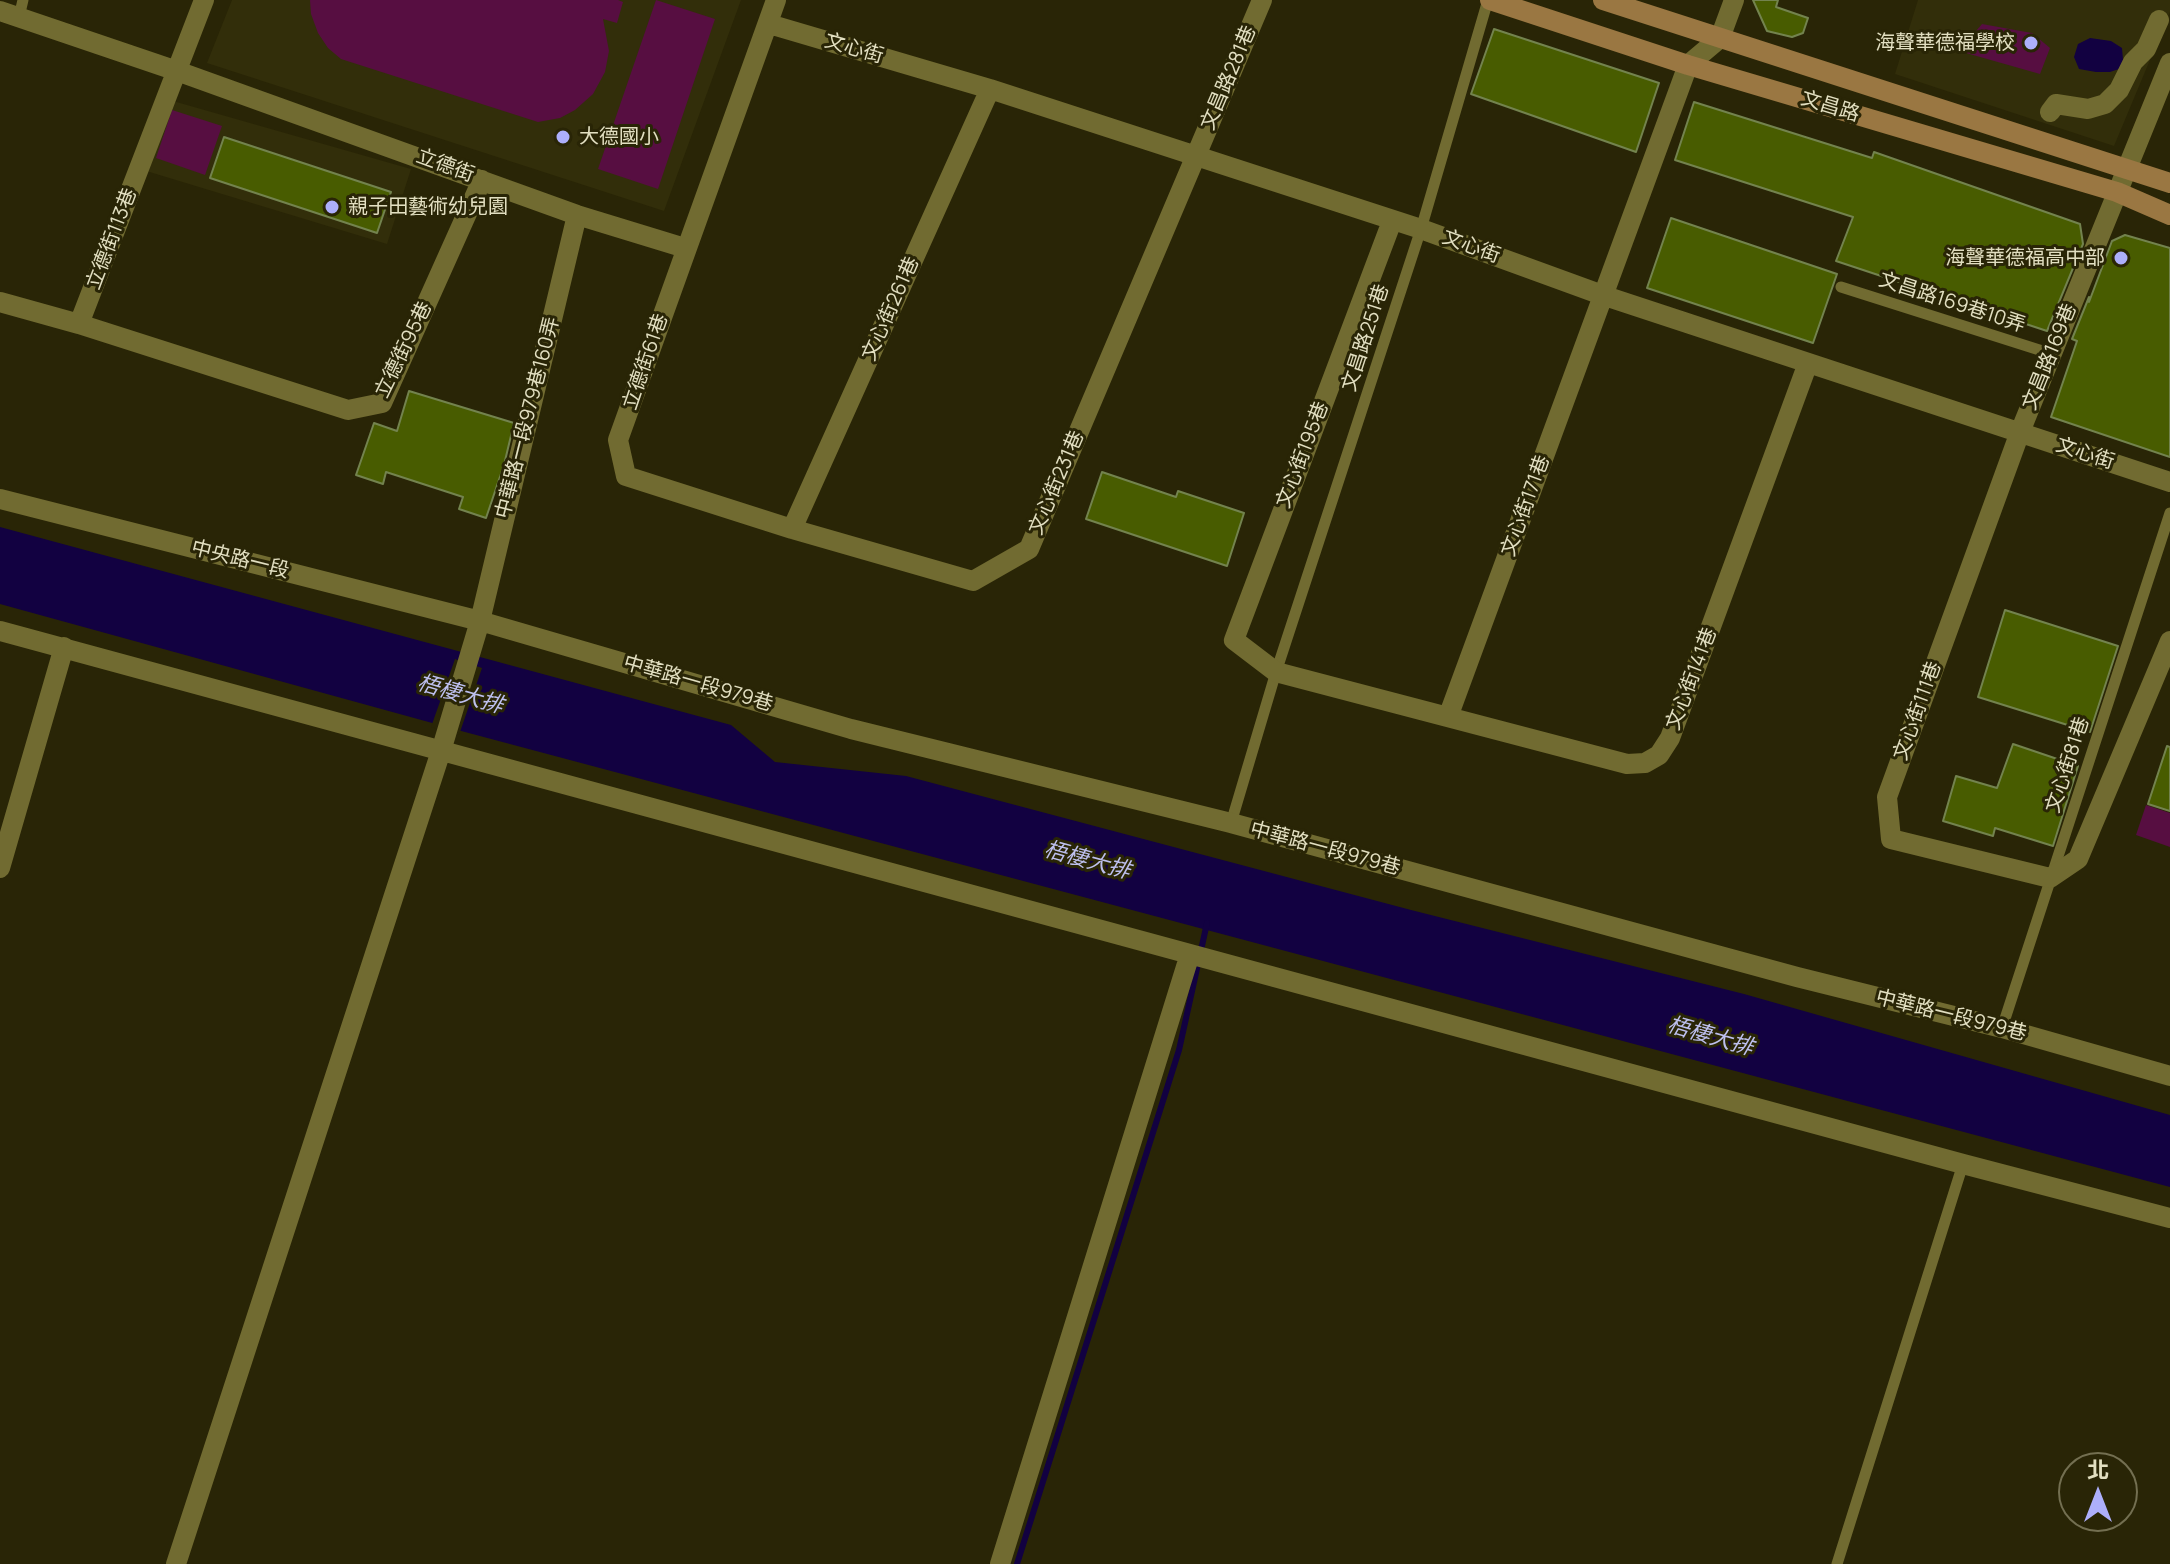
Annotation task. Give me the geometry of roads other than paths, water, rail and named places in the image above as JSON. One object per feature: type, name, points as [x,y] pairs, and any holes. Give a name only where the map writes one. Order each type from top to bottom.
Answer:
[{"type":"street","name":"立德街113巷","points":[[79,324],[204,0]]},
{"type":"street","points":[[685,248],[776,0]]},
{"type":"street","name":"文昌路281巷","points":[[1196,156],[1262,0]]},
{"type":"street","name":"文昌路","points":[[1489,0],[1688,65],[2117,192],[2170,215]]},
{"type":"street","name":"文昌路","points":[[1603,0],[2170,183]]},
{"type":"street","points":[[1688,65],[1720,38],[1734,0]]},
{"type":"street","name":"立德街","points":[[14,9],[577,215],[685,248]]},
{"type":"street","points":[[2050,112],[2056,104],[2088,109],[2105,104],[2119,90],[2133,62],[2146,49],[2159,20]]},
{"type":"street","name":"文心街","points":[[769,24],[990,89],[1421,229],[1605,296],[2170,482]]},
{"type":"street","name":"文昌路169巷","points":[[2020,432],[2170,63]]},
{"type":"street","name":"文心街171巷","points":[[1448,717],[1688,65]]},
{"type":"street","name":"文心街261巷","points":[[792,529],[990,89]]},
{"type":"street","name":"文心街231巷","points":[[626,476],[792,529],[973,581],[1029,549],[1196,156]]},
{"type":"street","name":"立德街95巷","points":[[79,324],[348,410],[382,403],[482,180]]},
{"type":"street","name":"中華路一段979巷160弄","points":[[176,1564],[441,751],[480,621],[577,215]]},
{"type":"street","name":"文心街195巷","points":[[1276,672],[1234,640],[1392,221]]},
{"type":"street","name":"立德街61巷","points":[[626,476],[618,440],[685,248]]},
{"type":"street","points":[[0,302],[79,324]]},
{"type":"street","name":"文心街141巷","points":[[1276,672],[1627,764],[1645,763],[1659,755],[1670,738],[1685,701],[1808,363]]},
{"type":"street","name":"文心街111巷","points":[[2020,432],[1887,797],[1891,839],[2050,878]]},
{"type":"street","name":"中央路一段","points":[[0,499],[480,621]]},
{"type":"street","name":"中華路一段979巷","points":[[480,621],[851,729],[1231,823],[1797,977],[2002,1028],[2170,1076]]},
{"type":"street","points":[[0,631],[2170,1218]]},
{"type":"street","points":[[2050,878],[2078,859],[2170,641]]},
{"type":"street","points":[[0,868],[8,824],[64,647]]},
{"type":"street","points":[[1000,1564],[1190,954]]},
{"type":"lane","name":"文昌路251巷","points":[[1231,823],[1276,672],[1421,229],[1489,0]]},
{"type":"lane","name":"文昌路169巷10弄","points":[[1841,287],[2052,354]]},
{"type":"lane","name":"文心街81巷","points":[[2002,1028],[2170,513]]},
{"type":"lane","points":[[1837,1564],[1963,1164]]},
{"type":"water","points":[[2090,38],[2111,41],[2122,48],[2123,60],[2119,69],[2096,72],[2079,69],[2074,57],[2078,44]]},
{"type":"water","name":"梧棲大排","points":[[0,527],[731,725],[775,762],[906,776],[1411,910],[1744,994],[2170,1115],[2170,1187],[465,732],[0,604]]},
{"type":"waterway","points":[[1017,1564],[1179,1050],[1207,923]]},
{"type":"place","name":"海聲華德福學校","points":[[2031,43]]},
{"type":"place","name":"大德國小","points":[[563,137]]},
{"type":"place","name":"親子田藝術幼兒園","points":[[332,207]]},
{"type":"place","name":"海聲華德福高中部","points":[[2121,258]]}]
